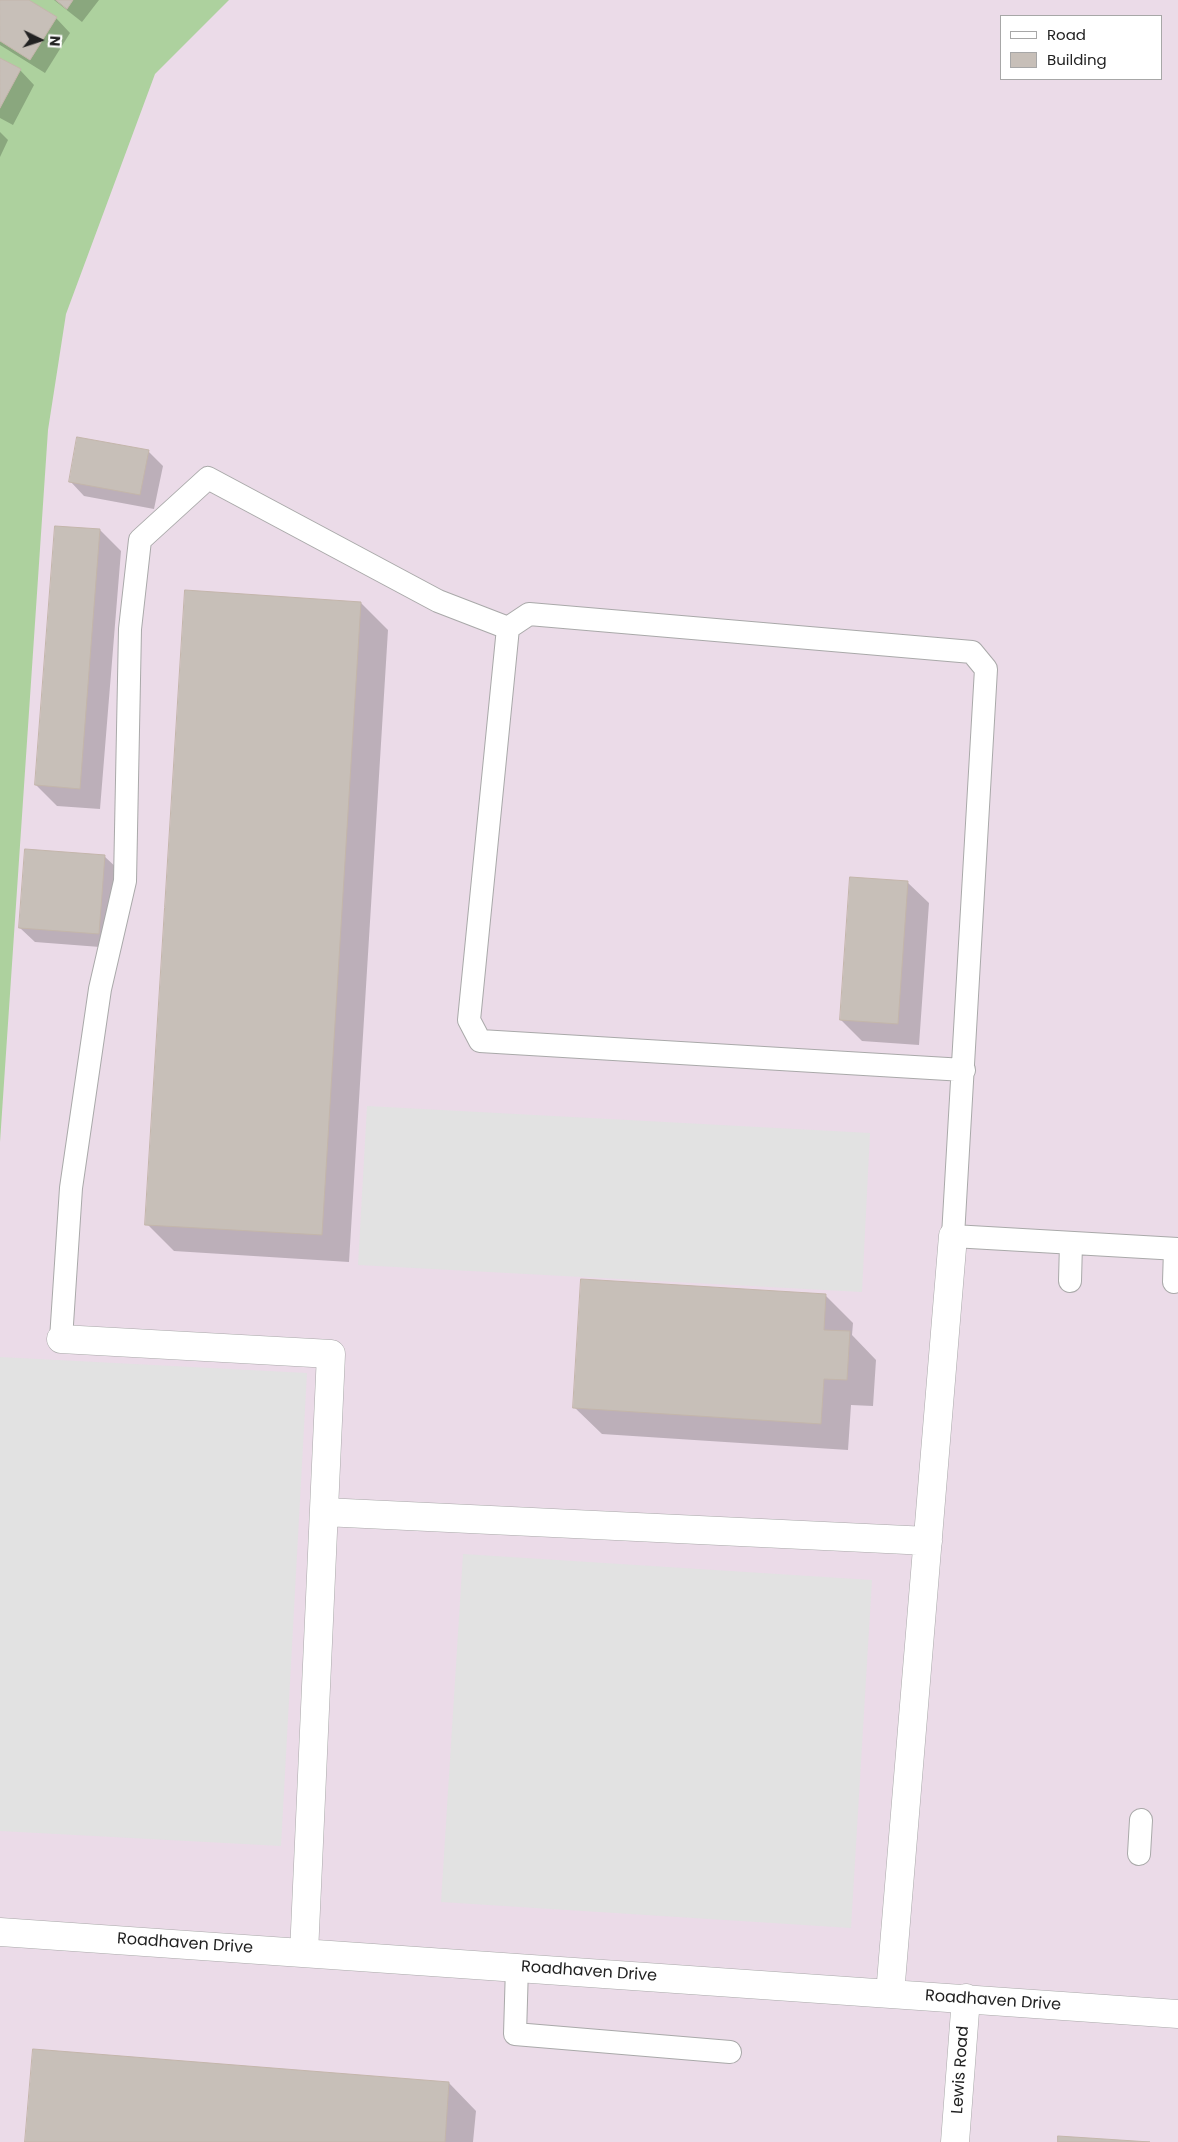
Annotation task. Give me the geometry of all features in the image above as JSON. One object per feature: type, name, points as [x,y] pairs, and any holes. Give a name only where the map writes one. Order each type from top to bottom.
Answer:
[{"type":"street","points":[[890,1994],[953,1236]]},
{"type":"street","points":[[61,1339],[331,1354],[304,1953]]},
{"type":"street","points":[[324,1512],[928,1541]]},
{"type":"street","name":"Roadhaven Drive","points":[[0,1932],[1178,2014]]},
{"type":"street","name":"Lewis Road","points":[[955,2142],[966,1998]]},
{"type":"lane","points":[[61,1339],[71,1188],[100,989],[125,881],[130,629],[140,540],[208,478],[438,601],[508,628]]},
{"type":"lane","points":[[964,1070],[480,1041],[469,1020],[508,628],[528,614],[972,652],[986,668],[964,1070],[953,1236],[1177,1249],[1174,1282]]},
{"type":"lane","points":[[1070,1281],[1071,1243]]},
{"type":"lane","points":[[1138,1854],[1141,1820]]},
{"type":"lane","points":[[517,1967],[515,2034],[730,2052]]},
{"type":"shaded area","points":[[118,0],[1178,0],[1178,2142],[0,2142],[0,43]]},
{"type":"shaded area","points":[[367,1106],[870,1133],[862,1292],[358,1265]]},
{"type":"shaded area","points":[[0,1357],[307,1373],[281,1846],[0,1831]]},
{"type":"shaded area","points":[[463,1554],[872,1580],[851,1928],[441,1902]]},
{"type":"green space","points":[[0,0],[229,0],[155,74],[66,314],[48,430],[0,1142]]},
{"type":"building","points":[[0,0],[29,0],[57,17],[30,60],[0,41]]},
{"type":"building","points":[[56,0],[73,0],[67,9]]},
{"type":"building","points":[[0,58],[21,69],[0,108]]},
{"type":"building","points":[[77,437],[149,450],[140,495],[69,482]]},
{"type":"building","points":[[55,526],[100,529],[80,789],[35,785]]},
{"type":"building","points":[[185,590],[361,602],[322,1235],[145,1225]]},
{"type":"building","points":[[25,849],[105,855],[99,934],[19,928]]},
{"type":"building","points":[[850,877],[908,881],[898,1024],[840,1020]]},
{"type":"building","points":[[581,1279],[826,1294],[824,1330],[850,1331],[847,1380],[824,1379],[821,1424],[573,1408]]},
{"type":"building","points":[[33,2049],[449,2082],[445,2142],[25,2142]]},
{"type":"building","points":[[1058,2136],[1150,2142],[1058,2142]]}]
